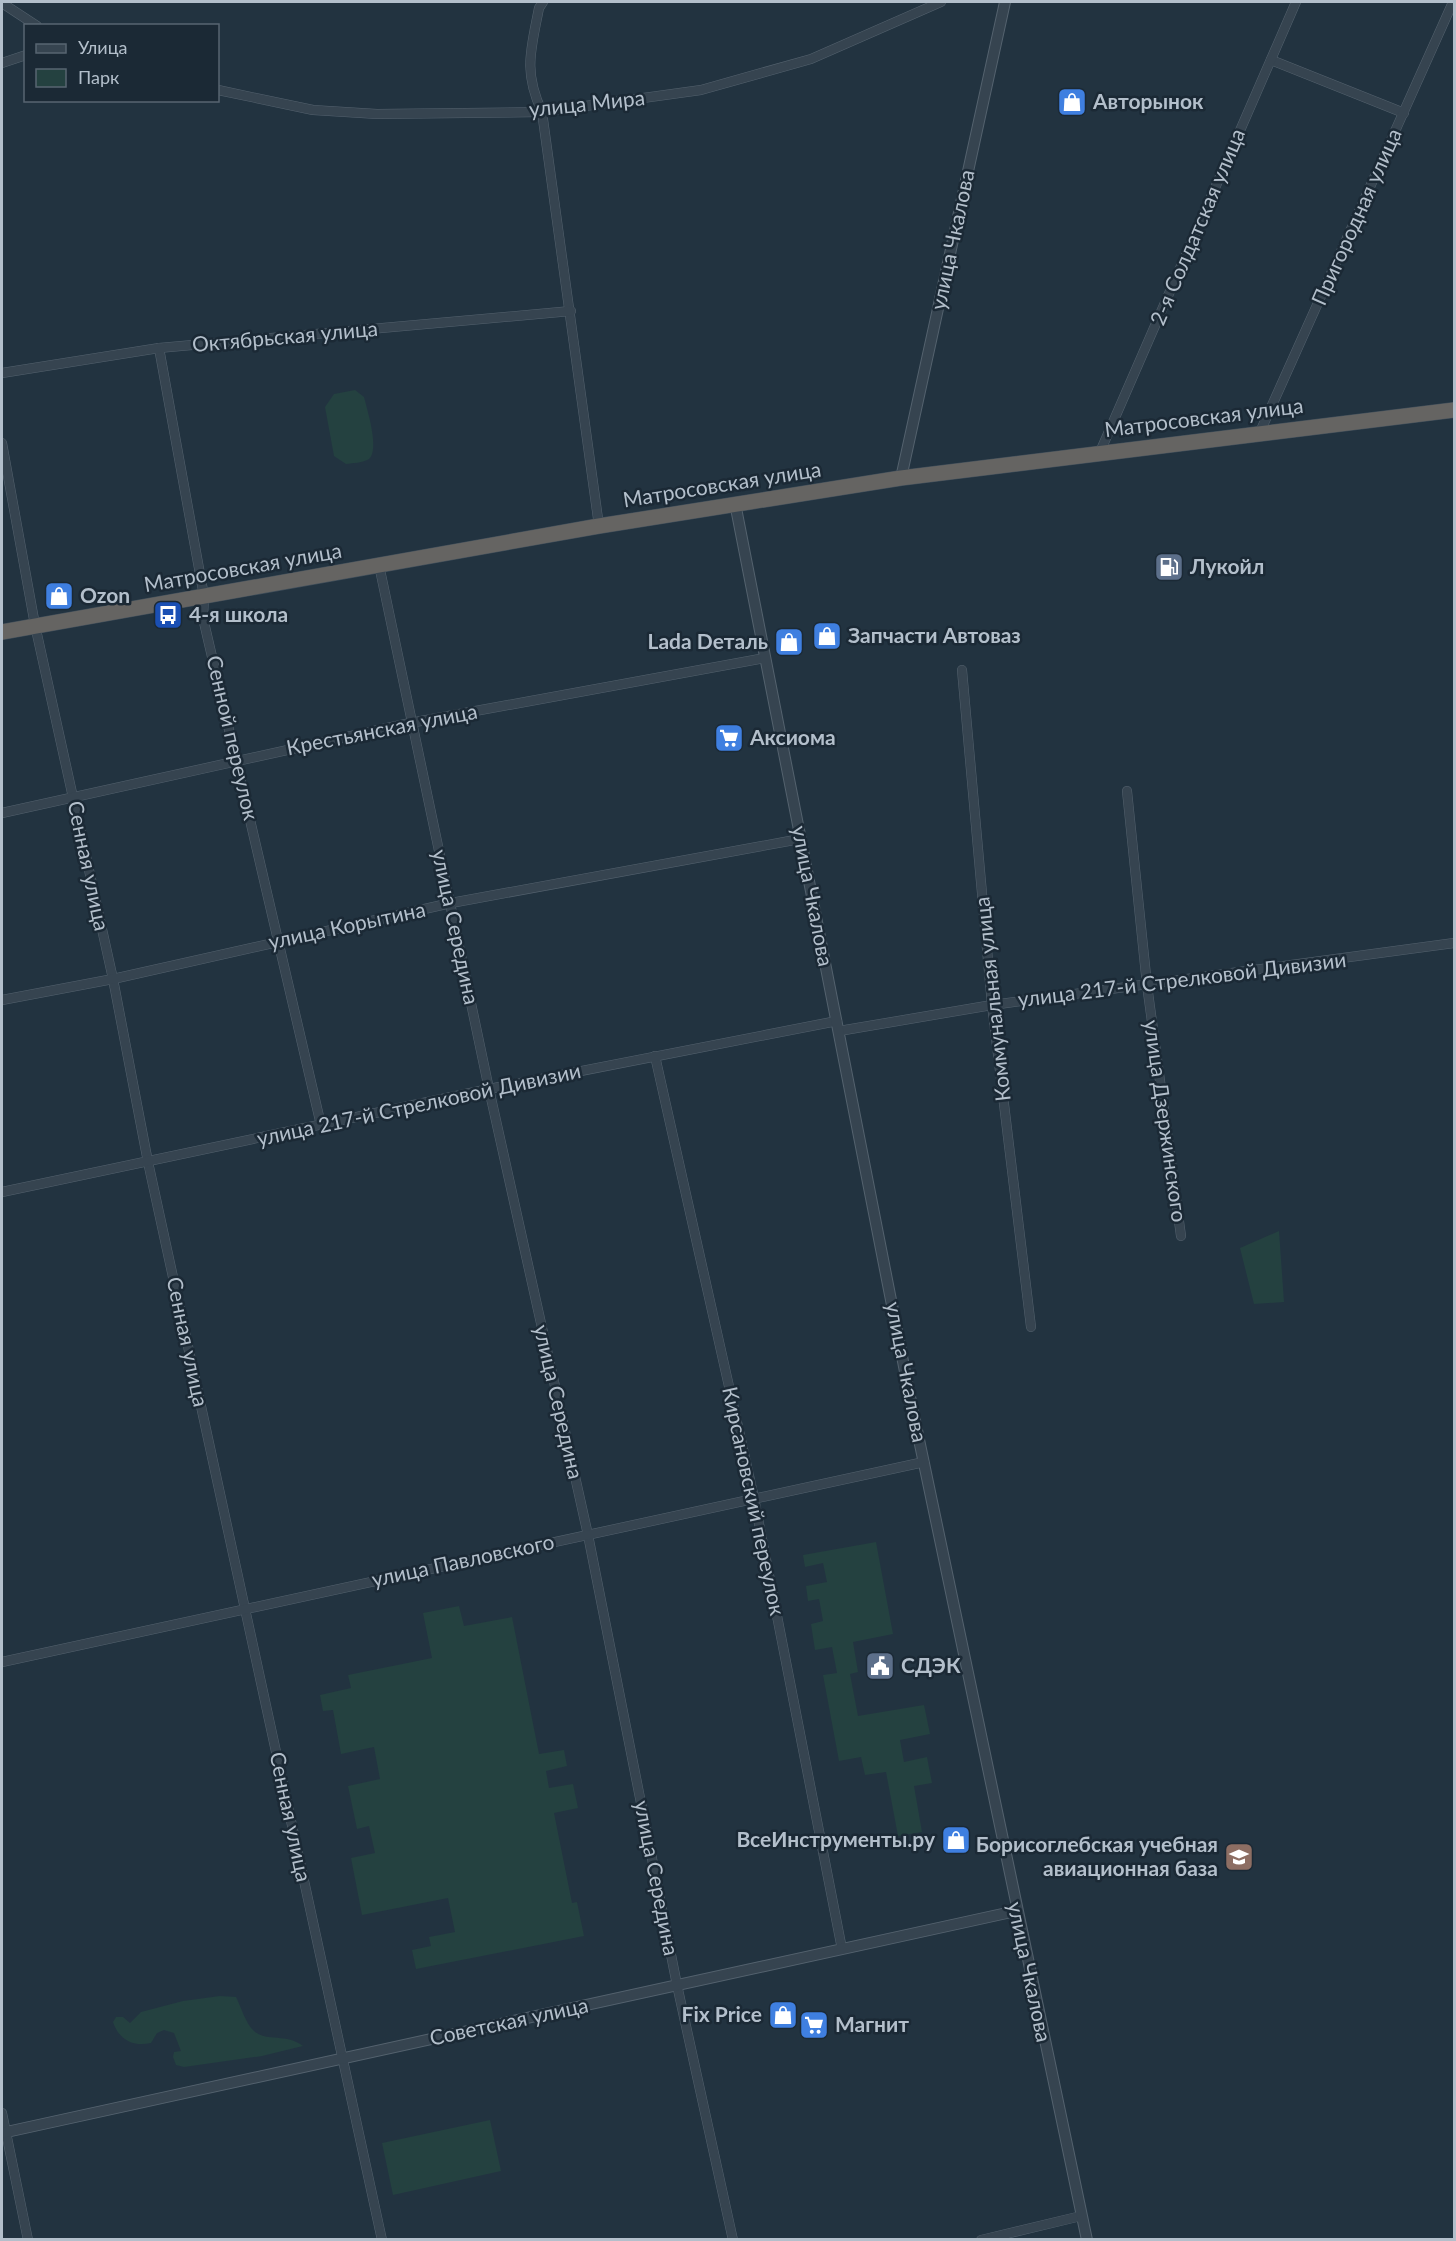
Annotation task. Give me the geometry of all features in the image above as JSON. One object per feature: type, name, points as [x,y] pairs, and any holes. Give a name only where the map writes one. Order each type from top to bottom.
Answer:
[{"type":"highway","name":"Матросовская улица","points":[[2,632],[735,503],[1100,452],[1455,410]]},
{"type":"street","points":[[543,2],[539,8],[530,59],[531,88],[542,112],[600,526]]},
{"type":"street","name":"улица Мира","points":[[219,90],[313,110],[377,114],[542,112],[701,90],[811,59],[941,2]]},
{"type":"street","name":"улица Чкалова","points":[[901,478],[1005,2]]},
{"type":"street","name":"2-я Солдатская улица","points":[[1100,452],[1296,2]]},
{"type":"street","name":"Пригородная улица","points":[[1260,432],[1453,2]]},
{"type":"street","points":[[2,3],[34,24]]},
{"type":"street","points":[[2,63],[24,57]]},
{"type":"street","points":[[1271,60],[1404,112]]},
{"type":"street","name":"Октябрьская улица","points":[[2,373],[159,348],[571,311]]},
{"type":"street","name":"Сенной переулок","points":[[159,348],[204,596],[202,618],[238,760],[321,1125]]},
{"type":"street","name":"Сенная улица","points":[[2,443],[35,625],[113,979],[148,1162],[382,2240]]},
{"type":"street","name":"улица Чкалова","points":[[735,503],[924,1462],[1016,1911],[1087,2240]]},
{"type":"street","name":"улица Середина","points":[[379,565],[410,723],[588,1535],[677,1985],[733,2240]]},
{"type":"street","name":"Крестьянская улица","points":[[2,813],[410,723],[765,658]]},
{"type":"street","name":"Коммунальная улица","points":[[962,670],[992,1005],[1031,1327]]},
{"type":"street","name":"улица Дзержинского","points":[[1127,791],[1147,985],[1181,1236]]},
{"type":"street","name":"улица Корытина","points":[[2,1000],[113,979],[450,903],[800,839]]},
{"type":"street","name":"улица 217-й Стрелковой Дивизии","points":[[2,1192],[656,1056],[838,1026],[1455,944]]},
{"type":"street","name":"Кирсановский переулок","points":[[656,1056],[754,1498],[842,1949]]},
{"type":"street","name":"улица Павловского","points":[[2,1662],[924,1462]]},
{"type":"street","name":"Советская улица","points":[[4,2133],[1016,1911]]},
{"type":"street","points":[[2,2113],[4,2133],[28,2240]]},
{"type":"street","points":[[981,2240],[1081,2216]]},
{"type":"green space","points":[[355,390],[364,397],[372,429],[373,447],[369,459],[346,464],[334,456],[325,407],[334,394]]},
{"type":"green space","points":[[1279,1231],[1284,1302],[1254,1304],[1240,1248]]},
{"type":"green space","points":[[876,1542],[893,1634],[853,1642],[858,1672],[850,1674],[858,1716],[924,1705],[930,1734],[900,1740],[904,1762],[927,1757],[932,1783],[914,1786],[922,1832],[898,1836],[886,1772],[865,1775],[861,1757],[839,1761],[823,1675],[837,1673],[832,1647],[815,1650],[811,1624],[823,1621],[819,1599],[808,1601],[806,1586],[827,1582],[823,1563],[805,1567],[803,1555]]},
{"type":"green space","points":[[459,1606],[464,1626],[512,1617],[539,1754],[564,1750],[567,1766],[546,1771],[549,1788],[573,1784],[578,1808],[554,1813],[572,1903],[577,1902],[584,1936],[416,1969],[412,1950],[431,1946],[429,1937],[455,1932],[448,1898],[362,1915],[351,1858],[375,1853],[369,1826],[357,1829],[348,1786],[380,1779],[374,1747],[341,1754],[333,1710],[323,1711],[320,1695],[351,1688],[348,1675],[432,1658],[423,1613]]},
{"type":"green space","points":[[220,1996],[236,1997],[254,2031],[264,2036],[297,2042],[303,2046],[262,2056],[184,2067],[176,2065],[173,2057],[174,2052],[181,2051],[174,2033],[164,2030],[157,2033],[151,2043],[138,2044],[123,2038],[113,2022],[116,2017],[123,2017],[130,2023],[141,2012],[183,2001]]},
{"type":"green space","points":[[490,2120],[501,2171],[393,2195],[382,2143]]},
{"type":"place","name":"Авторынок","points":[[1072,102]]},
{"type":"place","name":"Лукойл","points":[[1169,567]]},
{"type":"place","name":"Ozon","points":[[59,596]]},
{"type":"place","name":"4-я школа","points":[[168,615]]},
{"type":"place","name":"Запчасти Автоваз","points":[[827,636]]},
{"type":"place","name":"Lada Dеталь","points":[[789,642]]},
{"type":"place","name":"Аксиома","points":[[729,738]]},
{"type":"place","name":"СДЭК","points":[[880,1666]]},
{"type":"place","name":"ВсеИнструменты.ру","points":[[956,1840]]},
{"type":"place","name":"Борисоглебская учебная авиационная база","points":[[1239,1857]]},
{"type":"place","name":"Fix Price","points":[[783,2015]]},
{"type":"place","name":"Магнит","points":[[814,2025]]}]
